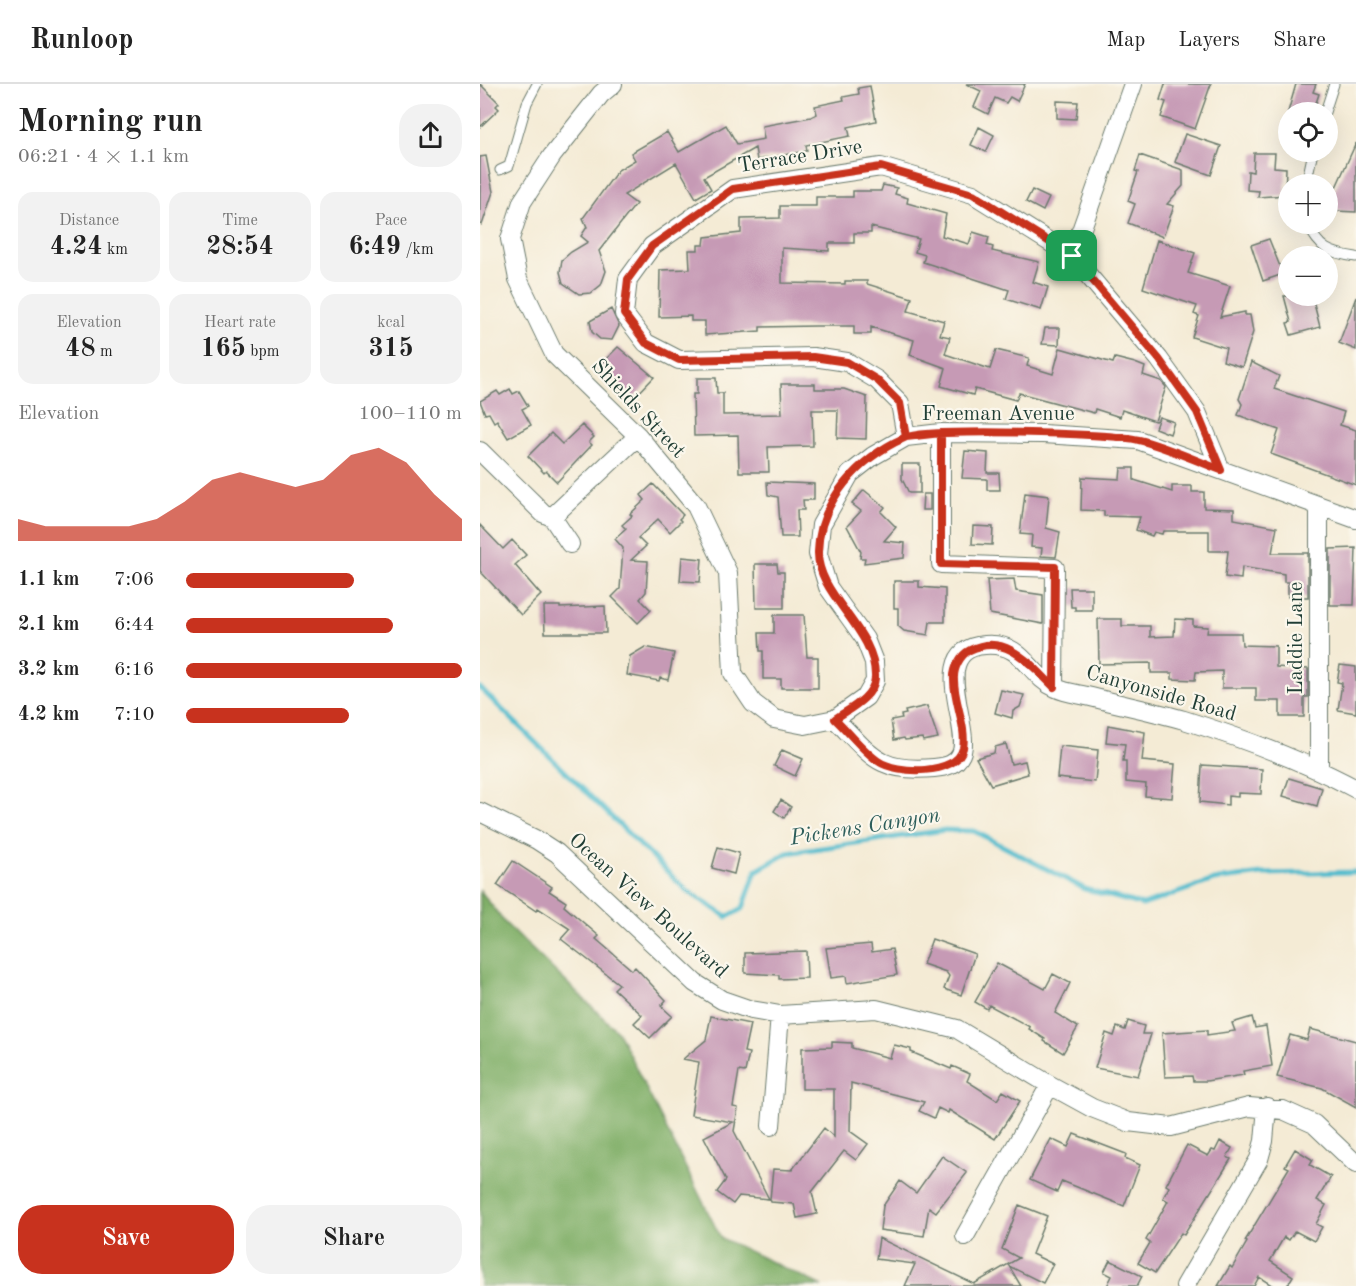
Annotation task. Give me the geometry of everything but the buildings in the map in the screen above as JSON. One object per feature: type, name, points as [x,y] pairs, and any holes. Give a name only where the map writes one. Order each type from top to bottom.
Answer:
[{"type":"street","name":"Shields Street","points":[[613,84],[601,94],[552,156],[522,202],[510,239],[518,279],[554,354],[638,436],[696,506],[728,573],[733,673],[753,703],[774,719],[805,725],[835,719]]},
{"type":"street","points":[[1072,256],[1133,84]]},
{"type":"street","name":"Terrace Drive","points":[[906,437],[900,403],[877,380],[847,362],[813,357],[679,360],[646,343],[624,314],[628,279],[652,246],[733,189],[881,167],[973,194],[1072,256],[1159,359],[1197,412],[1221,470]]},
{"type":"street","points":[[941,433],[941,564],[1055,567],[1054,687]]},
{"type":"street","name":"Freeman Avenue","points":[[835,719],[866,697],[875,681],[874,662],[865,639],[828,586],[818,554],[821,525],[850,474],[873,456],[906,437],[941,433],[1043,434],[1138,440],[1356,519]]},
{"type":"street","points":[[552,517],[638,436]]},
{"type":"street","points":[[480,451],[543,513],[552,517],[570,544]]},
{"type":"street","name":"Laddie Lane","points":[[1319,506],[1319,769]]},
{"type":"street","name":"Canyonside Road","points":[[835,719],[877,761],[889,767],[904,769],[939,767],[957,761],[963,746],[953,677],[958,662],[967,651],[982,645],[999,645],[1017,652],[1054,687],[1184,720],[1319,769],[1356,789]]},
{"type":"street","name":"Ocean View Boulevard","points":[[480,812],[558,853],[695,983],[722,1000],[751,1010],[780,1015],[876,1009],[957,1029],[1050,1085],[1110,1116],[1148,1126],[1181,1126],[1232,1110],[1267,1107],[1301,1116],[1325,1133],[1356,1164]]},
{"type":"street","points":[[771,1126],[780,1015]]},
{"type":"street","points":[[965,1236],[1050,1085]]},
{"type":"street","points":[[1185,1286],[1259,1159],[1264,1141],[1267,1107]]},
{"type":"lane","points":[[500,170],[509,166],[524,113],[537,84]]},
{"type":"lane","points":[[1328,102],[1334,84]]},
{"type":"lane","points":[[1312,234],[1315,240],[1331,253],[1356,257]]},
{"type":"green space","points":[[480,890],[505,923],[618,1032],[721,1238],[822,1286],[480,1286]]},
{"type":"waterway","name":"Pickens Canyon","points":[[480,688],[686,890],[727,917],[743,908],[756,871],[787,853],[945,830],[974,831],[1085,889],[1143,905],[1214,880],[1262,874],[1356,872]]},
{"type":"route","points":[[1072,256],[973,194],[881,167],[733,189],[652,246],[628,279],[624,314],[646,343],[679,360],[813,357],[847,362],[877,380],[900,403],[906,437],[941,433],[941,564],[1055,567],[1054,687],[1017,652],[999,645],[982,645],[967,651],[958,662],[953,677],[963,737],[961,754],[957,761],[945,766],[921,769],[889,767],[877,761],[835,719],[866,697],[875,681],[874,662],[865,639],[828,586],[818,554],[821,525],[850,474],[873,456],[906,437],[941,433],[1043,434],[1138,440],[1221,470],[1197,412],[1159,359],[1072,256]]}]
